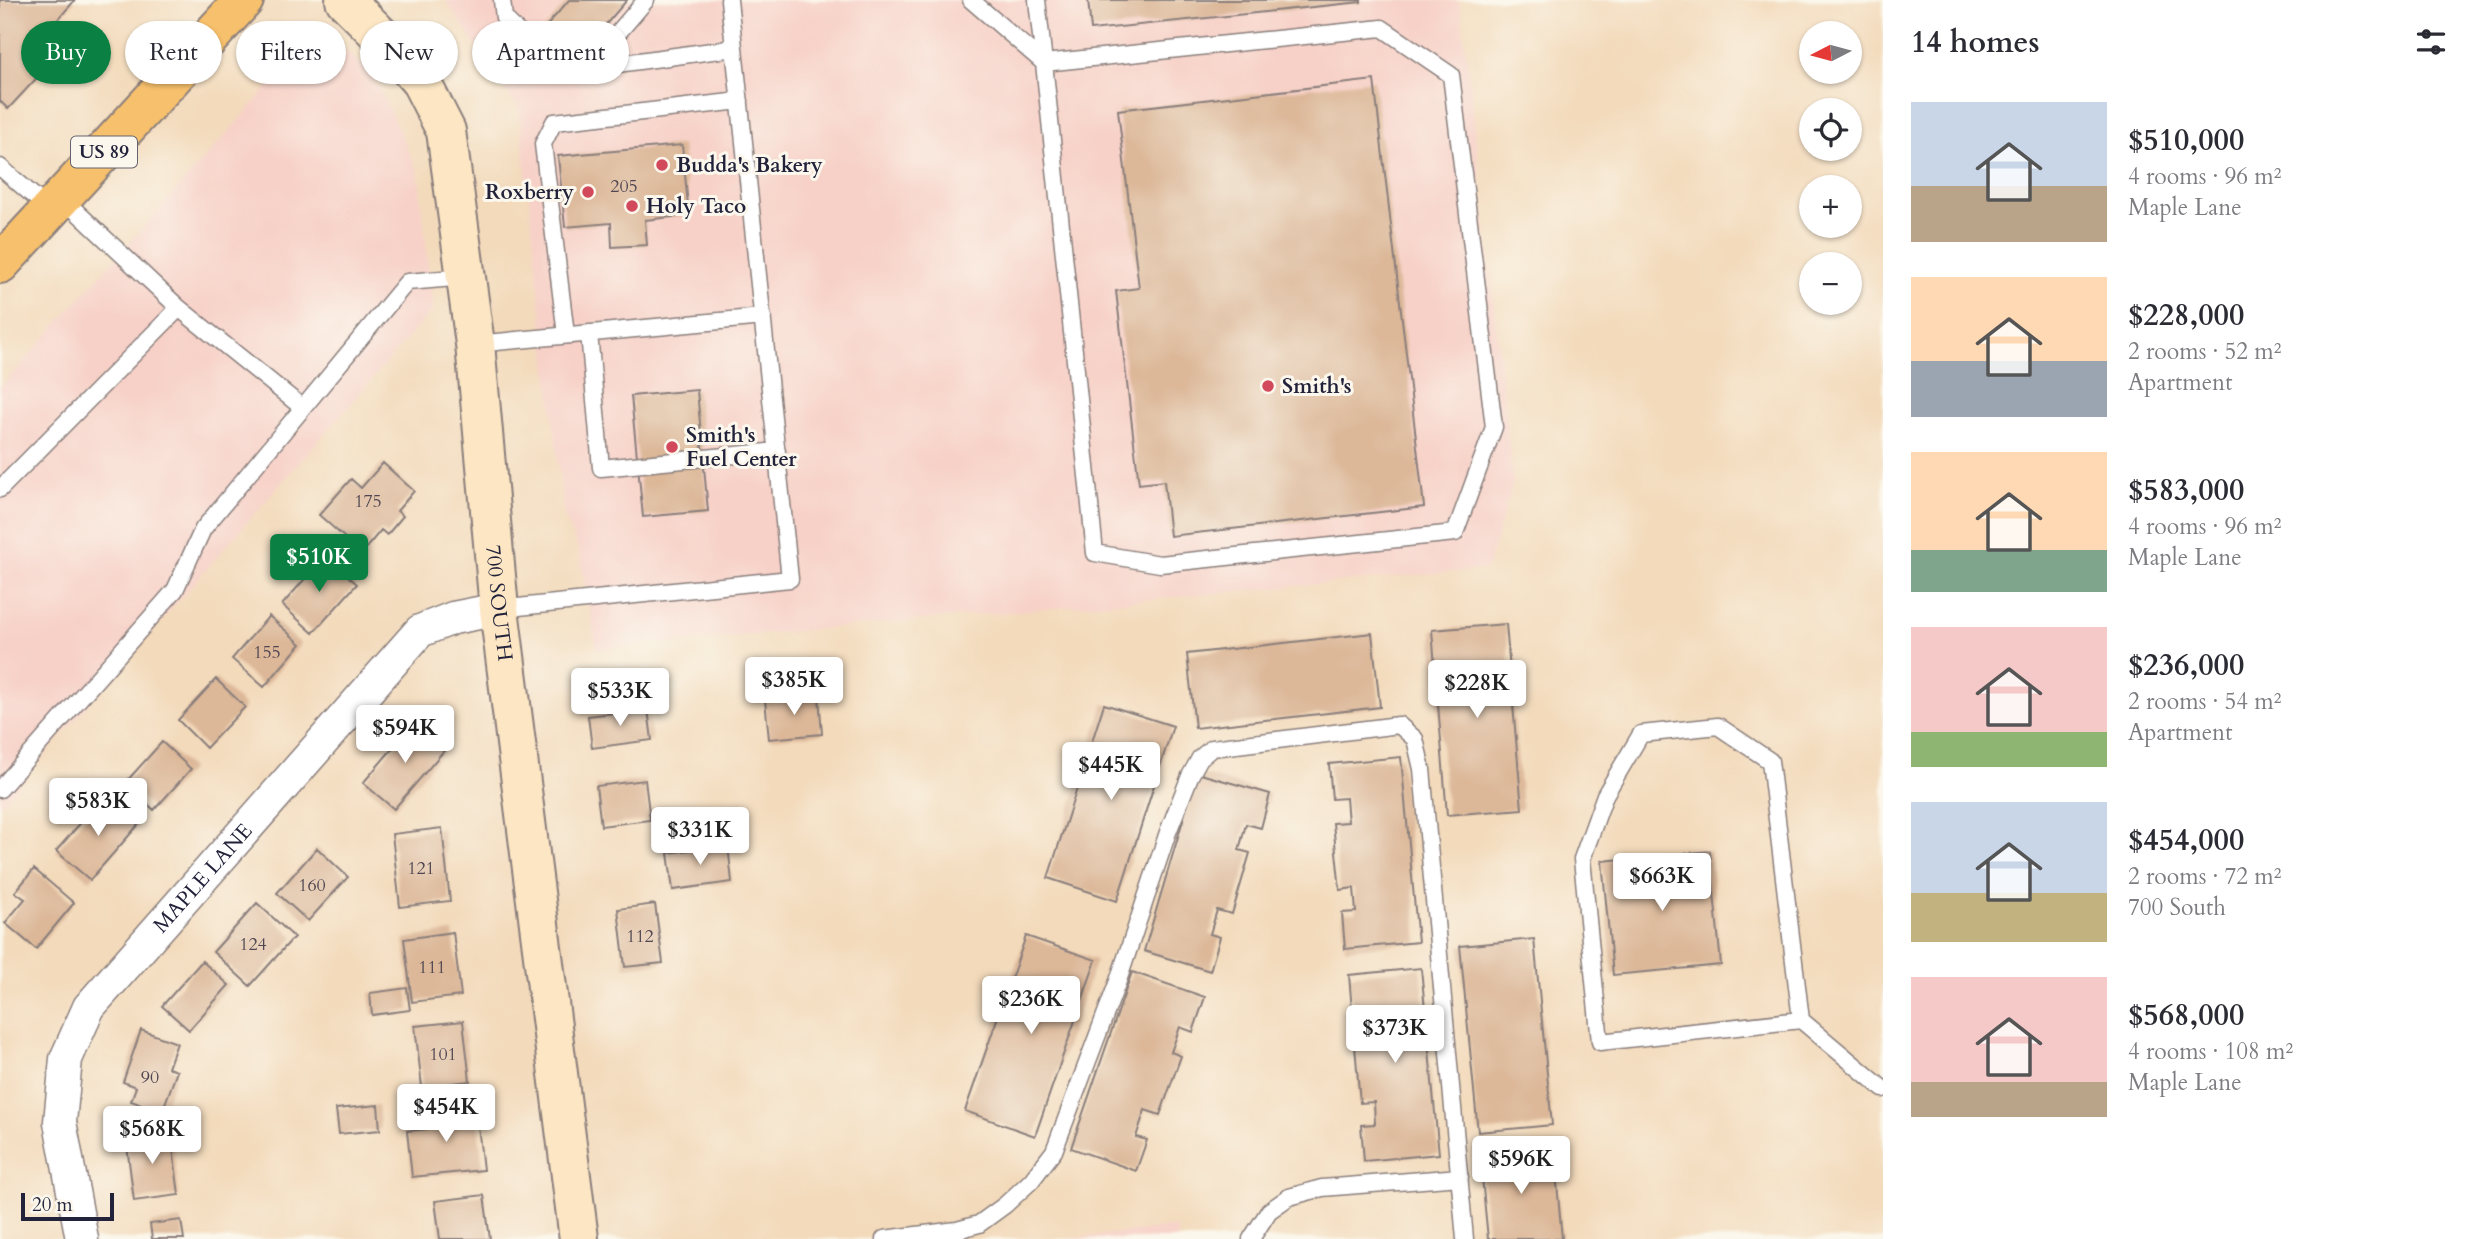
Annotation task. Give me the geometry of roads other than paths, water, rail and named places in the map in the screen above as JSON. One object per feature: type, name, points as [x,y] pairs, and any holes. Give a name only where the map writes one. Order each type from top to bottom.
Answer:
[{"type":"main road","name":"US 89","points":[[0,264],[244,0]]},
{"type":"street","name":"700 SOUTH","points":[[345,0],[421,82],[446,131],[474,344],[499,609],[579,1239]]},
{"type":"street","name":"MAPLE LANE","points":[[82,1239],[60,1122],[66,1059],[89,1007],[421,631],[453,618],[499,609]]},
{"type":"lane","points":[[502,0],[504,18],[507,21]]},
{"type":"lane","points":[[628,21],[646,0]]},
{"type":"lane","points":[[499,609],[790,579],[729,0]]},
{"type":"lane","points":[[971,0],[1044,63],[1382,28],[1451,75],[1494,427],[1455,533],[1160,564],[1095,553],[1044,63],[1037,0]]},
{"type":"lane","points":[[629,62],[734,48]]},
{"type":"lane","points":[[566,335],[544,144],[554,122],[740,101]]},
{"type":"lane","points":[[0,167],[56,204],[303,408]]},
{"type":"lane","points":[[0,789],[175,590],[204,529],[407,282],[466,277]]},
{"type":"lane","points":[[0,489],[179,308]]},
{"type":"lane","points":[[474,344],[763,317]]},
{"type":"lane","points":[[589,333],[601,468],[777,451]]},
{"type":"lane","points":[[884,1239],[957,1230],[978,1224],[1005,1205],[1031,1181],[1054,1151],[1118,981],[1168,832],[1200,758],[1212,748],[1399,725],[1415,738],[1422,769],[1465,1239]]},
{"type":"lane","points":[[1801,1020],[1600,1042],[1582,859],[1605,795],[1641,734],[1718,726],[1770,761],[1801,1020],[1883,1089]]},
{"type":"lane","points":[[1251,1239],[1269,1211],[1289,1197],[1322,1188],[1460,1177]]},
{"type":"place","name":"Budda's Bakery","points":[[662,165]]},
{"type":"place","name":"Roxberry","points":[[588,192]]},
{"type":"place","name":"Holy Taco","points":[[632,206]]},
{"type":"place","name":"Smith's","points":[[1268,386]]},
{"type":"place","name":"Smith's Fuel Center","points":[[672,447]]}]
